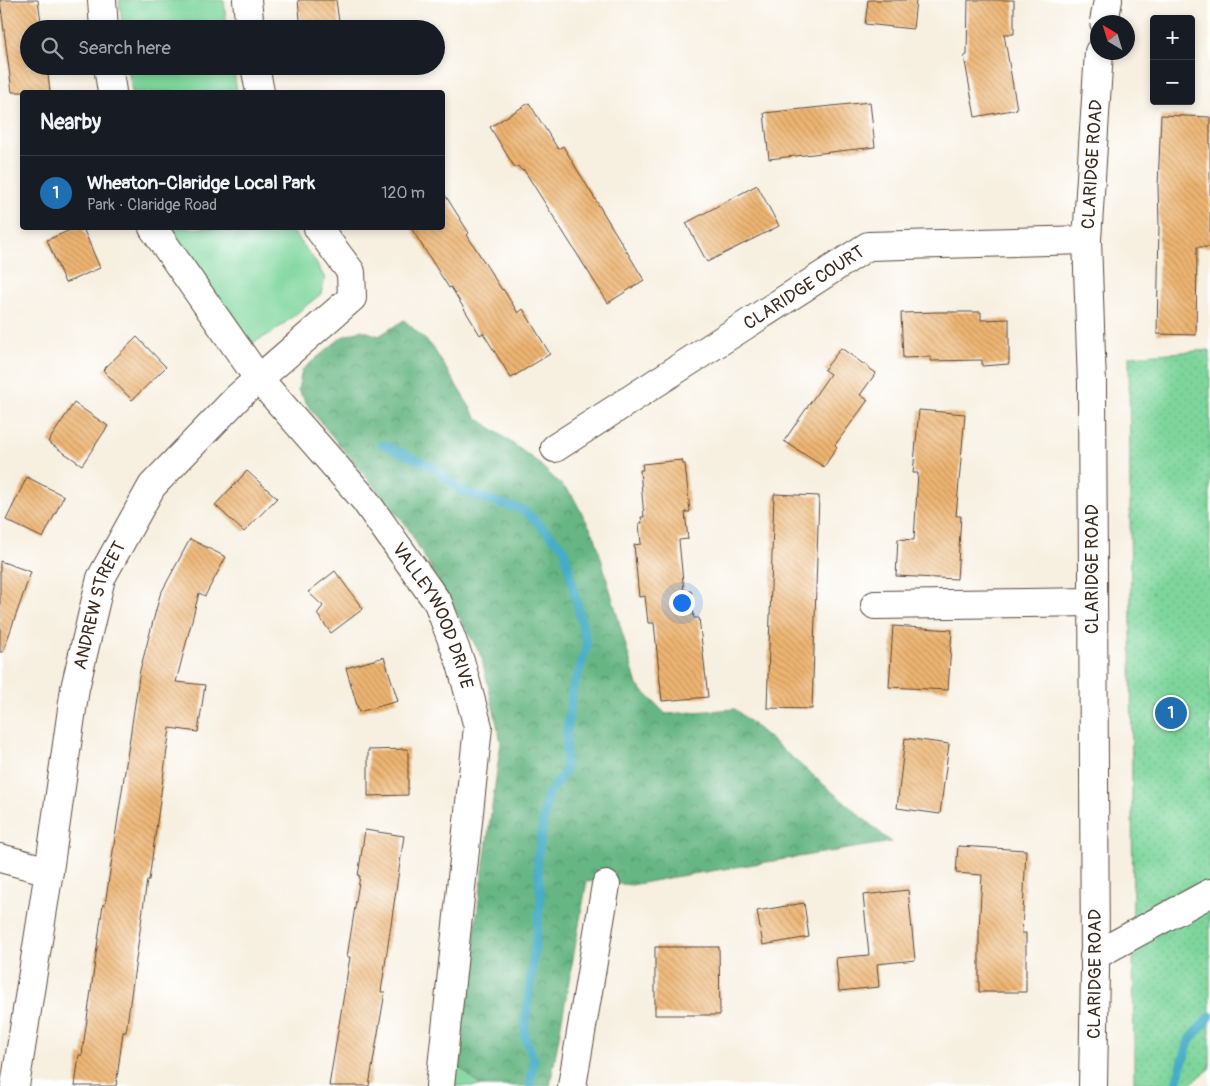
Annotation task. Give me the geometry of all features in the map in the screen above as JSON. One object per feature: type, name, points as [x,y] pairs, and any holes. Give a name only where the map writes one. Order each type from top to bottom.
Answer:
[{"type":"street","points":[[102,0],[103,20]]},
{"type":"street","points":[[247,0],[249,20]]},
{"type":"street","points":[[1105,15],[1108,0]]},
{"type":"street","name":"CLARIDGE ROAD","points":[[1093,1086],[1092,384],[1087,240],[1098,60]]},
{"type":"street","points":[[109,75],[112,90]]},
{"type":"street","points":[[257,75],[260,90]]},
{"type":"street","name":"VALLEYWOOD DRIVE","points":[[154,230],[258,378],[364,499],[438,603],[461,664],[478,727],[440,1086]]},
{"type":"street","name":"ANDREW STREET","points":[[15,1086],[75,688],[101,578],[152,486],[258,378],[352,298],[351,272],[320,230]]},
{"type":"street","name":"CLARIDGE COURT","points":[[554,448],[868,246],[1087,240]]},
{"type":"street","points":[[875,605],[1092,602]]},
{"type":"street","points":[[0,858],[49,870]]},
{"type":"street","points":[[572,1086],[606,885]]},
{"type":"street","points":[[1094,956],[1210,893]]},
{"type":"green space","points":[[119,0],[224,0],[226,20],[122,20]]},
{"type":"green space","points":[[129,75],[234,75],[237,90],[132,90]]},
{"type":"green space","points":[[172,230],[292,230],[313,258],[325,278],[321,294],[272,333],[252,343],[241,331]]},
{"type":"green space","points":[[404,320],[432,346],[476,417],[535,460],[572,495],[595,537],[637,685],[666,714],[735,709],[891,842],[632,885],[587,881],[550,1086],[481,1086],[456,1064],[501,742],[481,655],[406,525],[313,413],[298,390],[302,370],[342,337],[362,330],[379,336]]},
{"type":"green space","points":[[1210,350],[1210,1069],[1187,1086],[1134,1082],[1129,356]]},
{"type":"green space","points":[[456,1064],[481,1086],[453,1086]]},
{"type":"building","points":[[0,0],[38,0],[41,20],[20,20],[20,75],[48,75],[50,90],[20,90],[20,92],[12,92]]},
{"type":"building","points":[[298,0],[336,0],[339,20],[300,20]]},
{"type":"building","points":[[868,0],[916,0],[913,29],[865,24]]},
{"type":"building","points":[[968,0],[1014,0],[1014,34],[1004,34],[1017,109],[975,117],[964,56],[967,55]]},
{"type":"building","points":[[870,102],[875,147],[769,159],[764,113]]},
{"type":"building","points":[[529,103],[558,149],[563,146],[644,280],[608,303],[524,170],[522,171],[518,166],[515,168],[490,127]]},
{"type":"building","points":[[1161,115],[1210,117],[1210,247],[1197,247],[1196,335],[1157,334],[1158,186]]},
{"type":"building","points":[[757,185],[779,226],[707,262],[686,223]]},
{"type":"building","points":[[445,195],[469,233],[467,235],[502,290],[518,313],[523,309],[550,354],[511,378],[483,333],[480,335],[451,287],[449,288],[412,230],[445,230]]},
{"type":"building","points":[[70,230],[84,230],[100,268],[65,283],[47,240]]},
{"type":"building","points":[[981,312],[981,320],[1009,319],[1009,364],[982,366],[982,360],[931,361],[931,357],[903,358],[901,313]]},
{"type":"building","points":[[137,337],[166,367],[132,400],[103,370]]},
{"type":"building","points":[[841,348],[876,373],[860,395],[868,400],[835,445],[837,447],[824,467],[784,441],[830,374],[824,370]]},
{"type":"building","points":[[74,403],[108,426],[82,465],[48,442]]},
{"type":"building","points":[[919,410],[965,414],[956,516],[961,516],[957,579],[896,576],[898,539],[914,540],[918,473],[913,473]]},
{"type":"building","points":[[682,460],[683,464],[685,464],[690,512],[685,512],[688,539],[679,540],[684,592],[691,591],[694,618],[699,618],[708,697],[662,701],[654,623],[648,623],[645,596],[639,597],[634,545],[641,544],[639,523],[642,523],[641,517],[644,517],[640,470],[643,470],[642,464]]},
{"type":"building","points":[[247,471],[277,498],[244,532],[215,505]]},
{"type":"building","points":[[27,477],[64,496],[43,538],[6,520]]},
{"type":"building","points":[[774,494],[819,496],[812,709],[767,708]]},
{"type":"building","points":[[190,539],[226,557],[205,596],[199,593],[176,682],[205,685],[198,732],[170,728],[149,880],[147,880],[126,1032],[123,1032],[116,1086],[75,1086],[79,1055],[82,1055],[103,904],[105,905],[140,670],[160,595]]},
{"type":"building","points":[[0,561],[31,572],[3,652],[0,652]]},
{"type":"building","points":[[335,571],[363,609],[331,633],[317,614],[323,606],[308,592]]},
{"type":"building","points":[[893,626],[952,630],[948,690],[889,687]]},
{"type":"building","points":[[384,657],[398,701],[359,712],[346,668]]},
{"type":"building","points":[[905,738],[949,744],[940,814],[897,808]]},
{"type":"building","points":[[408,749],[408,795],[368,796],[368,750]]},
{"type":"building","points":[[365,830],[404,836],[381,992],[385,992],[369,1086],[329,1086],[350,957],[347,957],[360,876],[358,876]]},
{"type":"building","points":[[958,846],[1026,850],[1022,933],[1026,933],[1026,992],[979,992],[979,931],[982,875],[956,873]]},
{"type":"building","points":[[908,890],[915,960],[877,964],[879,987],[839,991],[836,958],[869,955],[863,895]]},
{"type":"building","points":[[804,903],[809,937],[763,945],[757,911]]},
{"type":"building","points":[[655,947],[719,947],[720,1015],[655,1015]]},
{"type":"waterway","points":[[382,444],[435,468],[461,491],[525,511],[564,548],[587,646],[572,691],[567,731],[565,772],[547,796],[537,862],[541,897],[524,1035],[534,1059],[530,1086]]},
{"type":"waterway","points":[[1175,1086],[1189,1041],[1210,1016]]},
{"type":"place","name":"Wheaton-Claridge Local Park","points":[[1171,713]]}]
